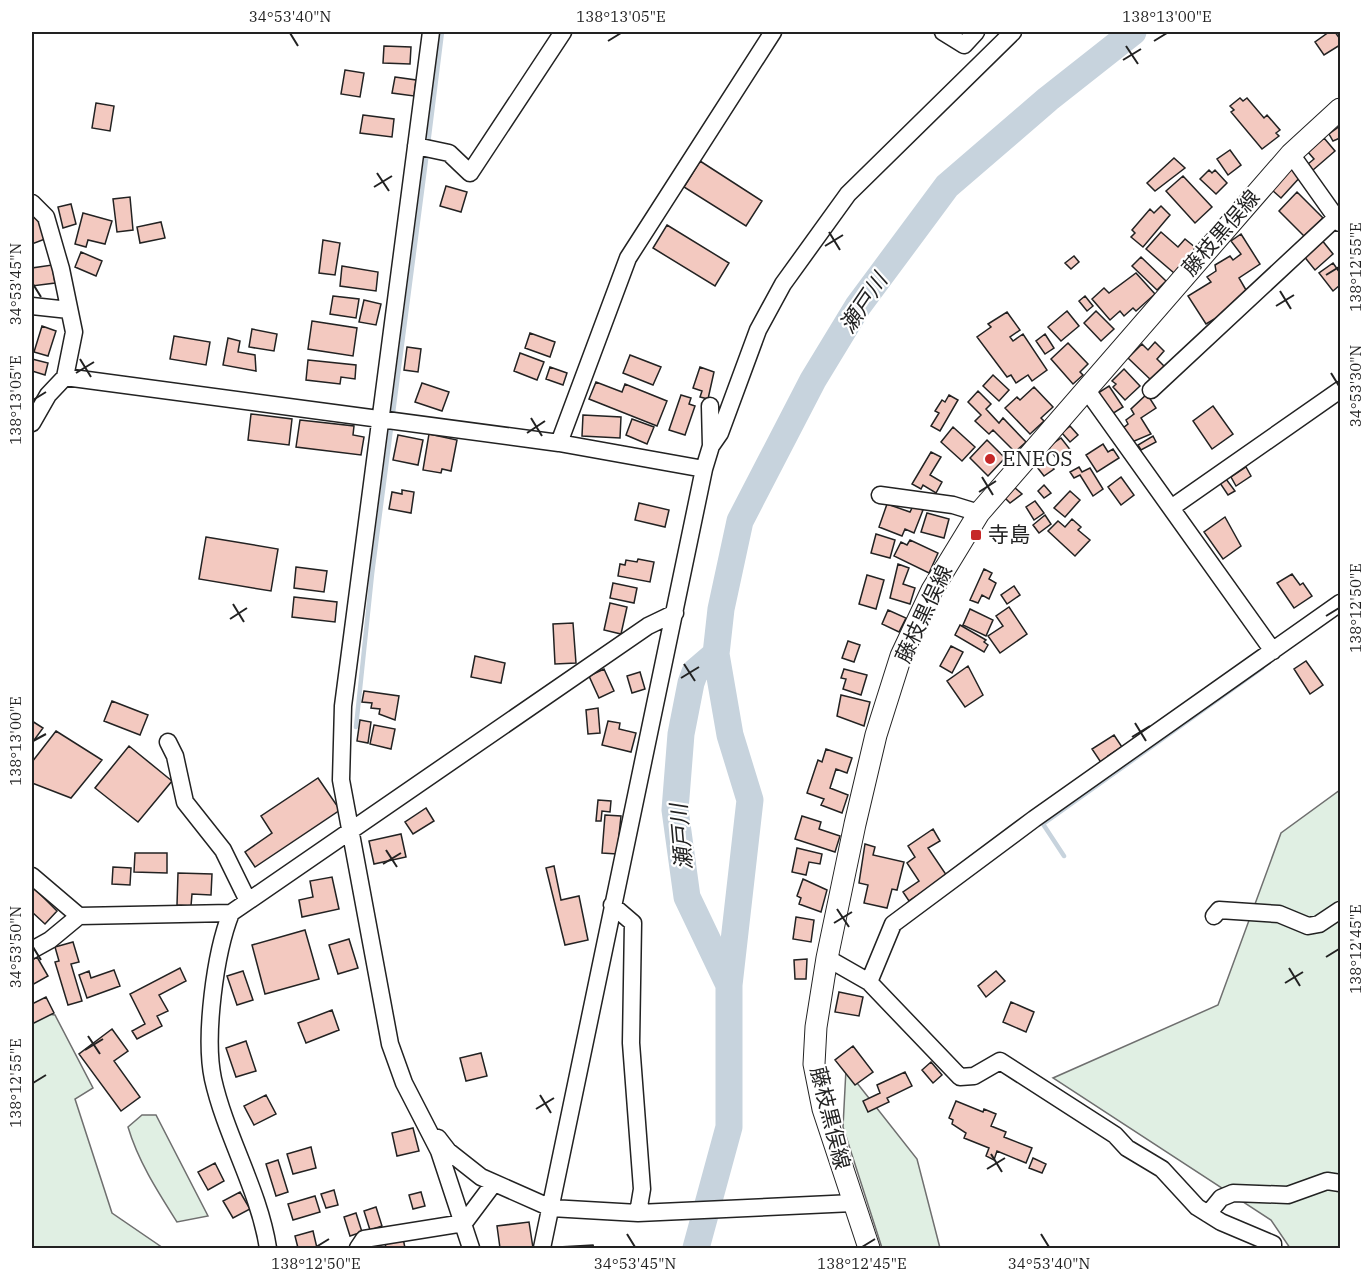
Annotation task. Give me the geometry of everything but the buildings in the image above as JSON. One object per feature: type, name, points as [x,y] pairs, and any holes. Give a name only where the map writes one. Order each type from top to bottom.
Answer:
[{"type":"main road","name":"藤枝黒俣線","points":[[869,1248],[823,1109],[814,1064],[816,1027],[827,958],[876,735],[901,657],[932,590],[978,513],[1291,154],[1341,110]]},
{"type":"street","points":[[431,32],[344,706],[341,780],[348,830],[390,1044],[404,1083],[439,1152],[471,1248]]},
{"type":"street","points":[[416,146],[448,153],[470,173],[563,32]]},
{"type":"street","points":[[559,443],[628,258],[773,32]]},
{"type":"street","points":[[943,32],[964,45],[976,32]]},
{"type":"street","points":[[542,1248],[612,905],[704,469],[711,446],[720,433],[758,330],[783,284],[848,194],[1013,32]]},
{"type":"street","points":[[1151,390],[1339,218],[1291,154]]},
{"type":"street","points":[[32,203],[46,217],[74,332],[65,376],[48,395],[32,423]]},
{"type":"street","points":[[32,306],[69,310]]},
{"type":"street","points":[[65,376],[213,398],[559,443],[704,469]]},
{"type":"street","points":[[1086,389],[1274,651]]},
{"type":"street","points":[[1171,508],[1341,390]]},
{"type":"street","points":[[710,406],[711,446]]},
{"type":"street","points":[[880,495],[953,505],[978,513]]},
{"type":"street","points":[[869,982],[893,924],[1034,819],[1341,603]]},
{"type":"street","points":[[268,1248],[213,1078],[210,1026],[222,934],[231,913],[348,830],[648,626],[675,614]]},
{"type":"street","points":[[168,742],[175,756],[185,802],[223,850],[248,901]]},
{"type":"street","points":[[32,876],[79,916]]},
{"type":"street","points":[[612,905],[633,923],[631,1043],[642,1189],[639,1213]]},
{"type":"street","points":[[1214,916],[1219,910],[1279,914],[1308,926],[1319,924],[1341,910]]},
{"type":"street","points":[[32,950],[50,940],[79,916],[231,913]]},
{"type":"street","points":[[827,958],[869,982],[960,1077],[974,1076],[1000,1061],[1115,1135],[1127,1148],[1162,1169],[1197,1207],[1221,1222],[1273,1244],[1273,1248]]},
{"type":"street","points":[[423,1120],[448,1151],[494,1183],[551,1208],[639,1213],[853,1203]]},
{"type":"street","points":[[1208,1214],[1221,1198],[1233,1193],[1288,1195],[1327,1181],[1341,1182]]},
{"type":"street","points":[[358,1248],[364,1239],[464,1223],[494,1183]]},
{"type":"green space","points":[[1340,790],[1340,1248],[1290,1248],[1271,1220],[1053,1078],[1218,1005],[1281,833]]},
{"type":"green space","points":[[32,1012],[55,1015],[93,1088],[75,1099],[112,1213],[163,1248],[32,1248]]},
{"type":"green space","points":[[846,1069],[917,1159],[940,1248],[882,1248],[843,1127]]},
{"type":"green space","points":[[142,1115],[156,1115],[208,1216],[177,1222],[156,1188],[132,1140],[128,1127]]},
{"type":"waterway","points":[[428,144],[442,32]]},
{"type":"waterway","name":"瀬戸川","points":[[696,1248],[729,1127],[729,985],[750,800],[730,735],[716,654],[721,609],[740,521],[813,380],[858,306],[947,186],[1048,99],[1133,32]]},
{"type":"waterway","points":[[356,727],[372,574],[427,152]]},
{"type":"waterway","name":"瀬戸川","points":[[716,654],[695,672],[691,683],[681,734],[675,810],[687,897],[729,985]]},
{"type":"waterway","points":[[1064,856],[1043,824],[1262,668]]},
{"type":"place","name":"ENEOS","points":[[990,459]]},
{"type":"place","name":"寺島","points":[[976,535]]}]
